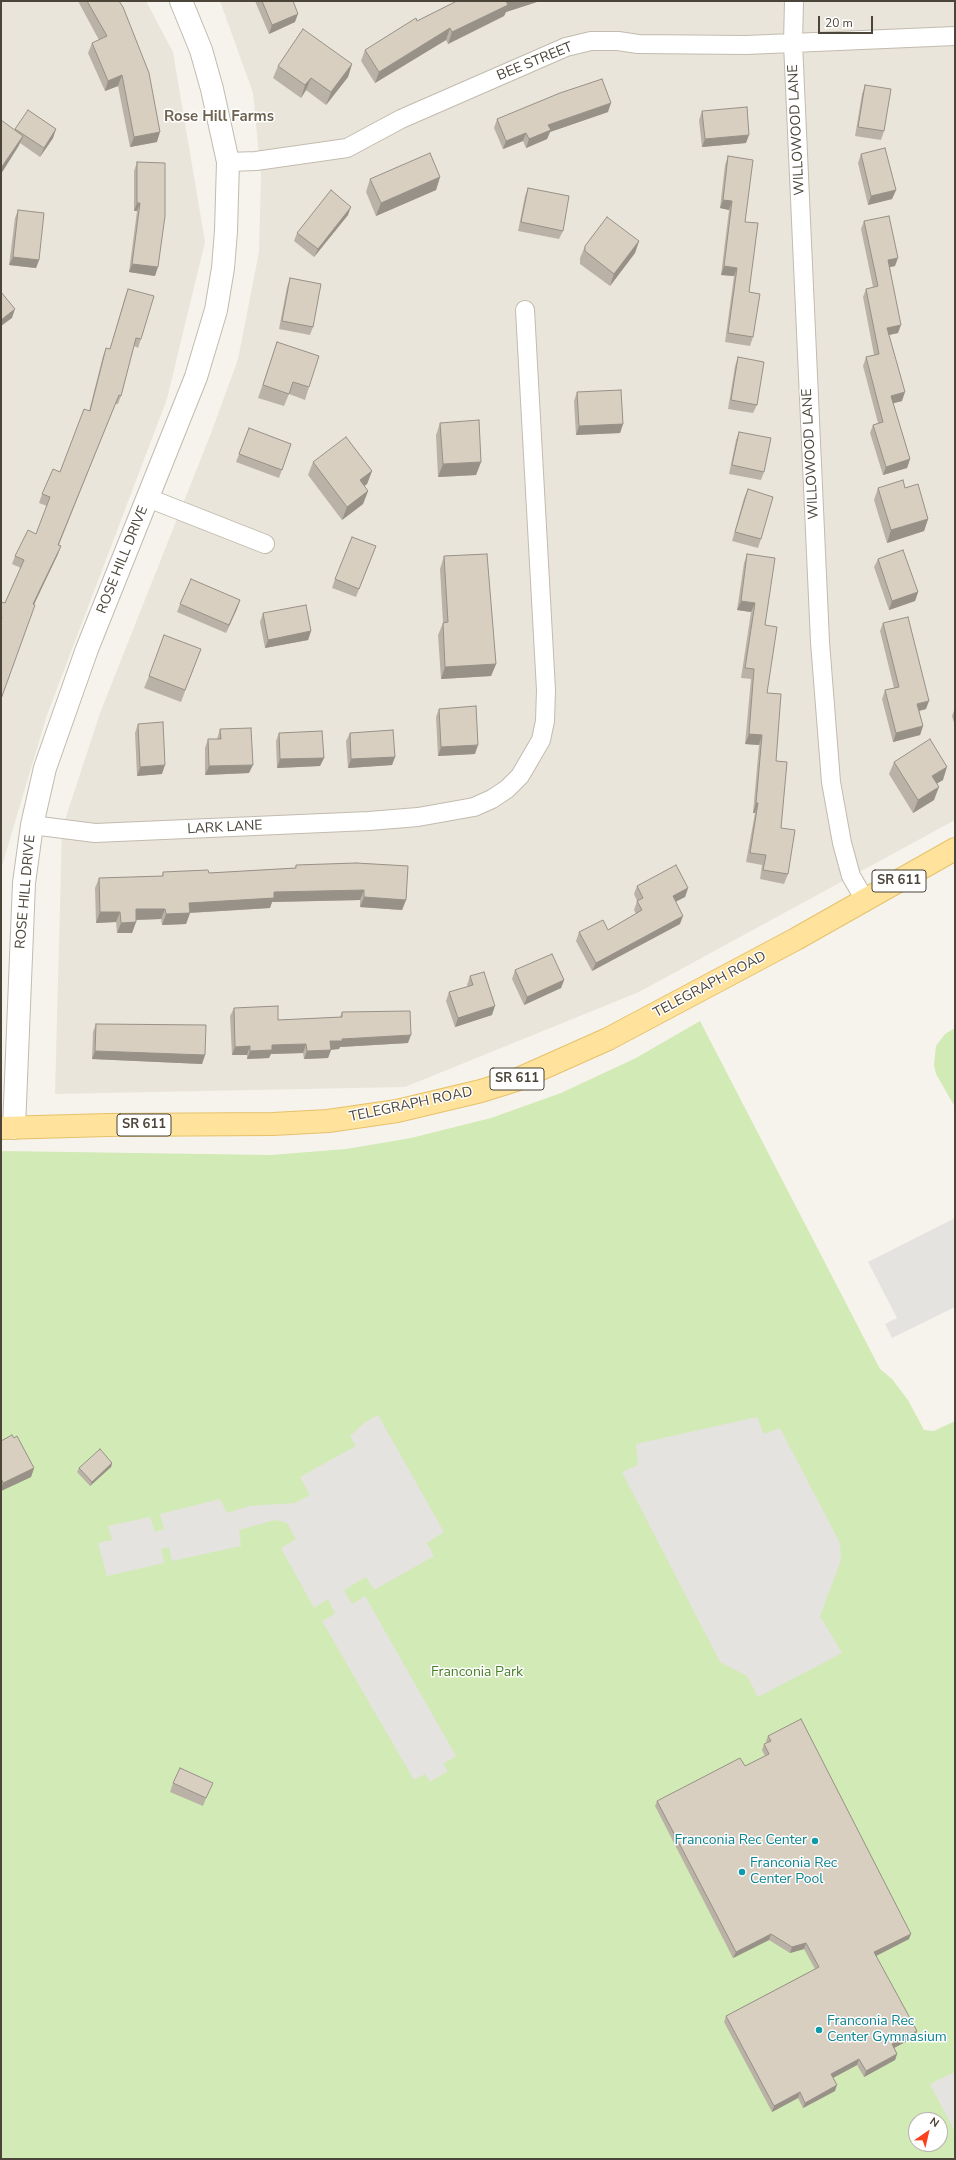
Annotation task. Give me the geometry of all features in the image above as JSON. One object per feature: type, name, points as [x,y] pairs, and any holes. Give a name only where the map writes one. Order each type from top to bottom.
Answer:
[{"type":"main road","name":"TELEGRAPH ROAD","points":[[8,1128],[273,1124],[328,1121],[397,1111],[482,1091],[537,1071],[608,1039],[865,900],[955,849]]},
{"type":"street","name":"ROSE HILL DRIVE","points":[[8,1128],[24,883],[32,825],[45,768],[57,731],[196,377],[216,310],[223,268],[226,231],[228,162],[212,89],[201,50],[181,1]]},
{"type":"street","name":"WILLOWOOD LANE","points":[[794,1],[793,43],[820,642],[831,782],[842,843],[850,869],[865,900]]},
{"type":"street","name":"BEE STREET","points":[[228,162],[256,160],[347,148],[408,116],[566,47],[591,41],[618,41],[638,44],[746,46],[955,36]]},
{"type":"street","name":"LARK LANE","points":[[32,825],[95,834],[369,821],[418,817],[474,807],[492,800],[507,789],[520,776],[532,758],[541,740],[545,721],[546,690],[525,310]]},
{"type":"street","points":[[148,498],[265,544]]},
{"type":"shaded area","points":[[1,1],[146,1],[173,52],[205,242],[167,399],[47,715],[1,869]]},
{"type":"shaded area","points":[[220,1],[955,1],[955,820],[639,992],[405,1087],[55,1094],[62,829],[100,713],[213,428],[238,359],[259,252],[261,176],[253,93]]},
{"type":"shaded area","points":[[955,1218],[955,1307],[892,1338],[885,1324],[897,1318],[868,1262]]},
{"type":"shaded area","points":[[378,1415],[444,1532],[427,1543],[434,1556],[374,1590],[366,1577],[344,1590],[352,1604],[365,1596],[456,1756],[443,1764],[448,1771],[430,1782],[425,1774],[414,1780],[322,1621],[335,1614],[328,1599],[314,1608],[281,1548],[296,1539],[287,1523],[275,1520],[239,1530],[241,1546],[172,1561],[169,1547],[161,1549],[164,1563],[107,1576],[98,1543],[112,1540],[108,1526],[150,1517],[155,1532],[164,1529],[160,1514],[220,1499],[227,1513],[249,1506],[295,1503],[310,1495],[300,1477],[356,1446],[350,1436],[364,1423]]},
{"type":"shaded area","points":[[757,1417],[764,1434],[780,1428],[840,1543],[841,1560],[820,1616],[842,1653],[758,1697],[747,1676],[720,1662],[622,1472],[638,1465],[636,1444]]},
{"type":"shaded area","points":[[955,2072],[955,2132],[948,2119],[948,2112],[945,2112],[930,2084]]},
{"type":"green space","name":"Franconia Park","points":[[700,1021],[880,1369],[892,1379],[908,1400],[924,1430],[934,1431],[955,1421],[955,2159],[1,2159],[1,1151],[271,1155],[346,1149],[411,1138],[491,1118],[561,1093],[636,1058]]},
{"type":"green space","points":[[955,1028],[955,1107],[936,1074],[934,1065],[936,1046],[945,1034]]},
{"type":"building","points":[[87,1],[119,1],[123,7],[149,73],[160,132],[134,137],[122,75],[108,81],[92,43],[107,36]]},
{"type":"building","points":[[262,1],[293,1],[298,14],[272,25]]},
{"type":"building","points":[[457,1],[506,1],[508,5],[452,32],[450,28],[379,72],[365,50],[416,18],[417,21]]},
{"type":"building","points":[[303,29],[352,64],[331,92],[311,78],[305,85],[278,66]]},
{"type":"building","points":[[602,79],[611,103],[548,125],[551,130],[529,139],[526,133],[506,141],[497,119],[560,93]]},
{"type":"building","points":[[865,85],[891,89],[884,131],[858,127]]},
{"type":"building","points":[[747,107],[749,135],[705,139],[702,111]]},
{"type":"building","points":[[28,110],[56,129],[44,148],[15,129]]},
{"type":"building","points":[[1,120],[23,136],[1,168]]},
{"type":"building","points":[[885,148],[896,190],[871,196],[861,154]]},
{"type":"building","points":[[430,153],[440,177],[381,203],[370,179]]},
{"type":"building","points":[[728,156],[753,160],[745,222],[758,223],[749,292],[760,294],[753,337],[728,333],[737,268],[724,266],[732,201],[723,200]]},
{"type":"building","points":[[137,162],[165,163],[165,216],[158,267],[132,264],[140,203],[137,203]]},
{"type":"building","points":[[528,188],[569,196],[563,231],[521,222]]},
{"type":"building","points":[[331,190],[351,207],[318,249],[297,233]]},
{"type":"building","points":[[18,210],[44,213],[39,260],[13,257]]},
{"type":"building","points":[[889,216],[898,258],[888,260],[901,325],[887,328],[905,392],[891,396],[910,459],[886,467],[873,425],[883,422],[866,357],[879,354],[866,289],[878,286],[864,221]]},
{"type":"building","points":[[607,217],[639,241],[614,274],[585,251],[585,246]]},
{"type":"building","points":[[290,278],[321,284],[313,327],[282,321]]},
{"type":"building","points":[[128,289],[154,296],[141,339],[136,338],[121,396],[119,395],[58,545],[61,546],[33,604],[35,605],[1,699],[1,602],[5,603],[24,560],[15,556],[28,530],[36,534],[50,497],[42,494],[53,469],[60,472],[84,409],[90,411],[106,348],[110,349]]},
{"type":"building","points":[[1,292],[15,309],[1,320]]},
{"type":"building","points":[[277,342],[319,356],[309,387],[293,382],[289,394],[263,385]]},
{"type":"building","points":[[738,357],[764,362],[757,405],[731,400]]},
{"type":"building","points":[[621,390],[623,424],[579,426],[577,392]]},
{"type":"building","points":[[479,420],[481,462],[443,464],[440,423]]},
{"type":"building","points":[[249,428],[291,444],[282,470],[239,454]]},
{"type":"building","points":[[739,432],[771,438],[764,472],[732,465]]},
{"type":"building","points":[[346,437],[372,471],[360,480],[368,491],[347,507],[313,462]]},
{"type":"building","points":[[903,480],[905,488],[918,484],[928,519],[891,530],[878,488]]},
{"type":"building","points":[[748,489],[773,497],[761,539],[735,532]]},
{"type":"building","points":[[352,537],[376,546],[359,589],[335,579]]},
{"type":"building","points":[[903,550],[918,592],[892,601],[878,559]]},
{"type":"building","points":[[487,554],[496,664],[445,667],[443,623],[448,622],[444,556]]},
{"type":"building","points":[[747,554],[775,558],[765,625],[777,627],[767,693],[781,694],[776,761],[787,762],[781,828],[795,830],[788,874],[763,870],[766,855],[750,853],[758,803],[756,803],[762,735],[749,734],[754,669],[745,668],[755,603],[741,601]]},
{"type":"building","points":[[191,579],[240,600],[229,625],[180,604]]},
{"type":"building","points":[[306,605],[311,631],[268,640],[263,613]]},
{"type":"building","points":[[908,617],[929,701],[917,704],[923,726],[896,733],[885,690],[899,687],[883,623]]},
{"type":"building","points":[[164,635],[201,649],[185,690],[149,676]]},
{"type":"building","points":[[476,706],[478,745],[441,747],[439,709]]},
{"type":"building","points":[[163,722],[165,765],[140,767],[138,724]]},
{"type":"building","points":[[251,728],[253,765],[209,766],[208,739],[221,739],[220,729]]},
{"type":"building","points":[[393,730],[395,757],[351,759],[350,733]]},
{"type":"building","points":[[322,731],[324,758],[280,759],[279,733]]},
{"type":"building","points":[[930,739],[947,767],[932,776],[939,787],[918,800],[894,762]]},
{"type":"building","points":[[356,863],[408,866],[406,900],[364,897],[364,890],[274,892],[274,898],[189,903],[190,913],[166,914],[165,909],[136,909],[136,922],[121,923],[120,912],[100,912],[99,878],[163,876],[163,872],[208,870],[209,873],[296,868],[296,865]]},
{"type":"building","points":[[676,865],[688,888],[673,896],[683,916],[596,963],[579,932],[603,920],[608,930],[642,910],[637,901],[643,898],[637,886]]},
{"type":"building","points":[[552,954],[564,980],[527,997],[515,970]]},
{"type":"building","points":[[484,972],[495,1006],[458,1018],[449,992],[473,985],[470,976]]},
{"type":"building","points":[[278,1006],[278,1020],[342,1017],[342,1012],[410,1011],[411,1035],[330,1041],[331,1050],[307,1051],[306,1044],[272,1045],[272,1050],[250,1051],[250,1046],[235,1047],[234,1008]]},
{"type":"building","points":[[96,1024],[206,1025],[205,1055],[95,1051]]},
{"type":"building","points":[[12,1435],[14,1438],[17,1436],[34,1468],[3,1483],[1,1478],[1,1441]]},
{"type":"building","points":[[100,1449],[112,1463],[92,1482],[79,1468]]},
{"type":"building","points":[[801,1719],[911,1934],[874,1952],[917,2031],[892,2044],[897,2054],[866,2071],[859,2059],[831,2074],[837,2085],[805,2103],[800,2092],[774,2106],[726,2016],[819,1967],[806,1943],[792,1947],[771,1934],[736,1952],[657,1801],[740,1758],[745,1766],[769,1754],[764,1744],[771,1741],[768,1736]]},
{"type":"building","points":[[180,1768],[213,1783],[206,1798],[173,1783]]},
{"type":"place","name":"Franconia Rec Center","points":[[815,1841]]},
{"type":"place","name":"Franconia Rec Center Pool","points":[[742,1872]]},
{"type":"place","name":"Franconia Rec Center Gymnasium","points":[[819,2030]]},
{"type":"district","name":"Rose Hill Farms","points":[[219,117]]}]
